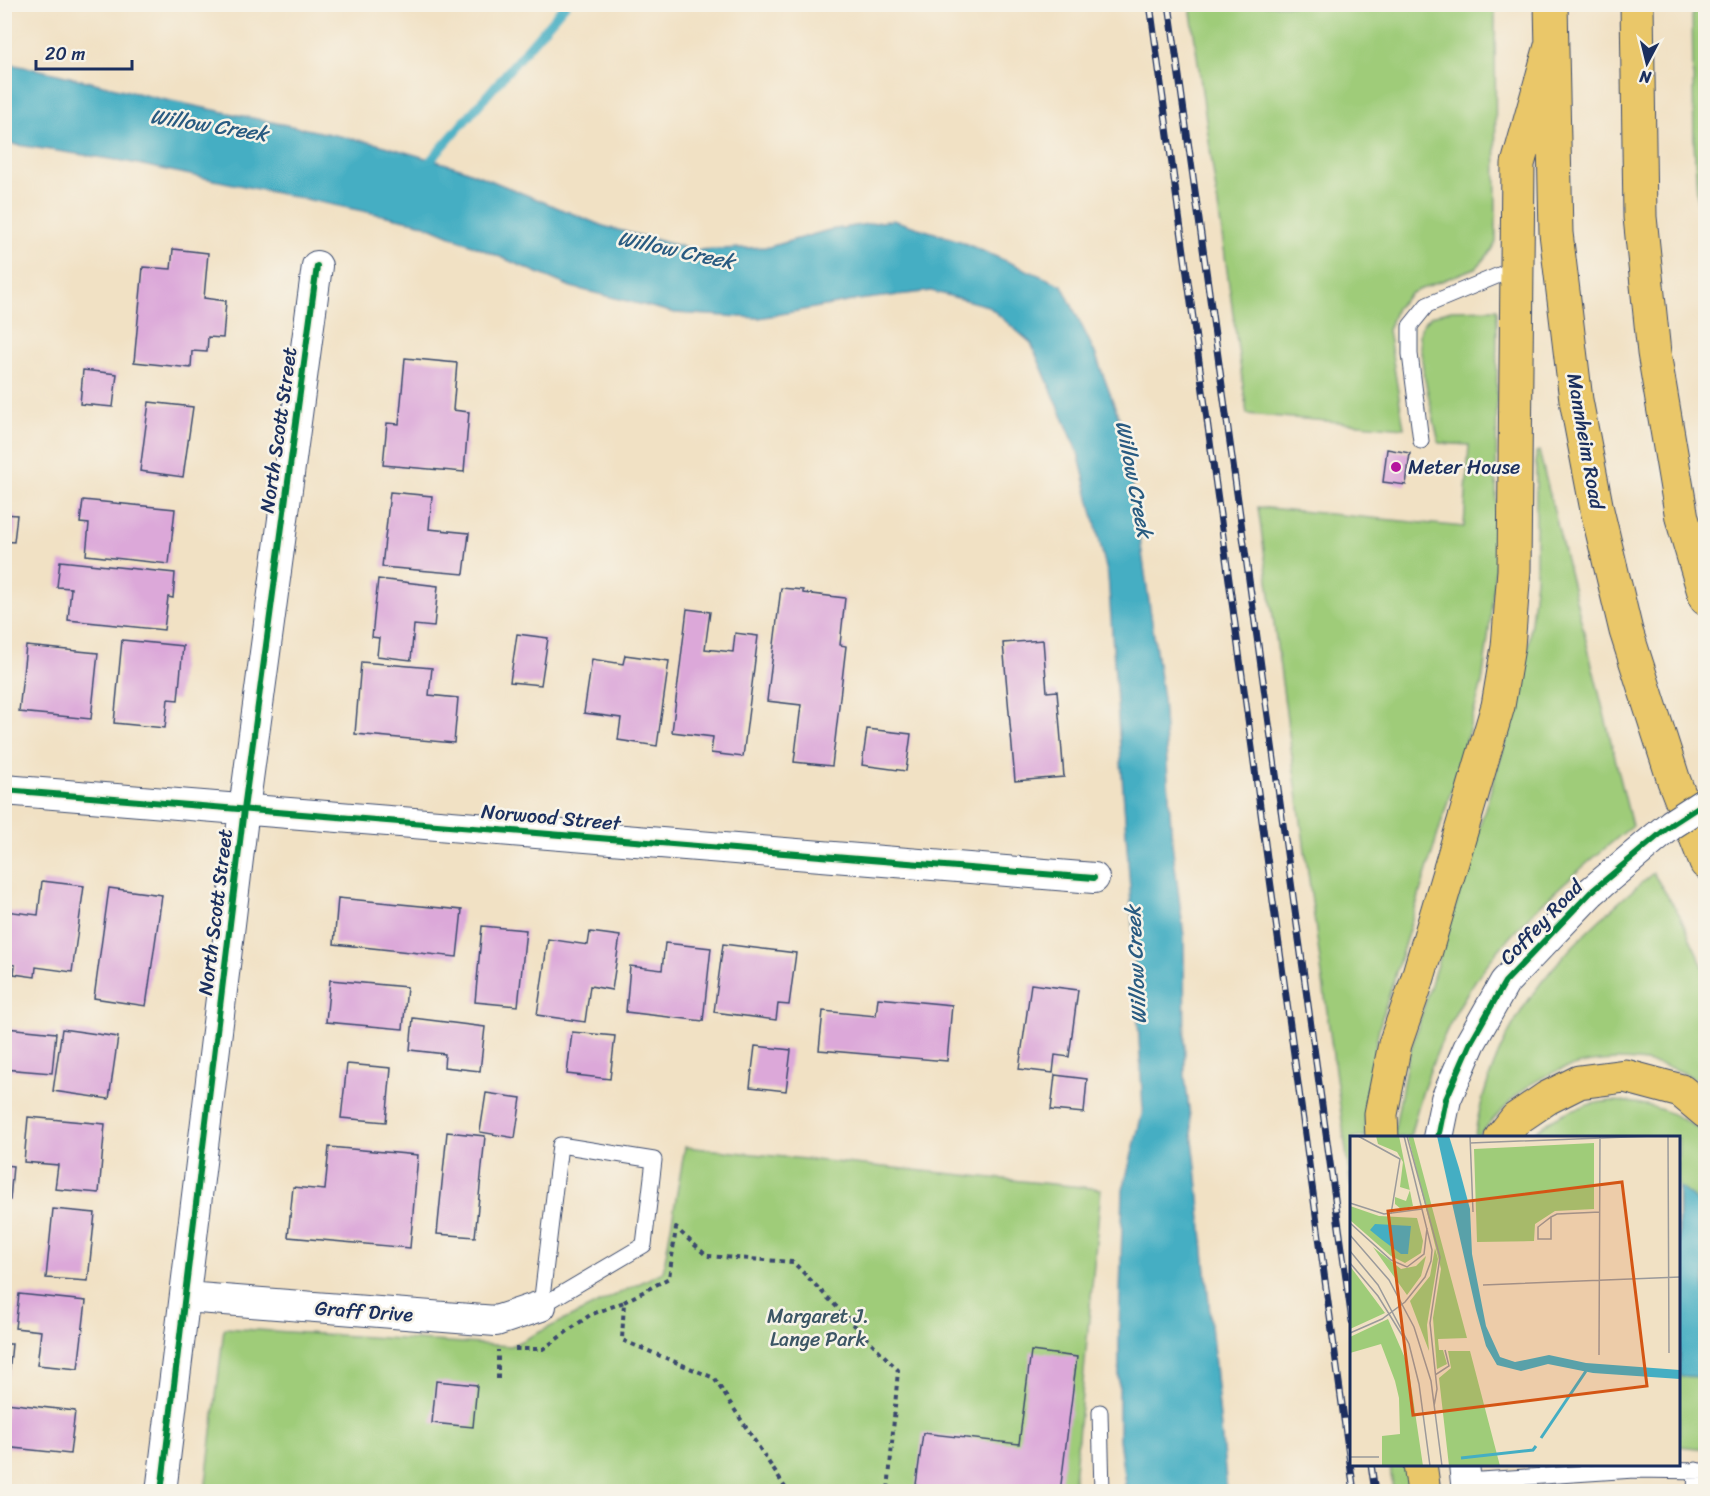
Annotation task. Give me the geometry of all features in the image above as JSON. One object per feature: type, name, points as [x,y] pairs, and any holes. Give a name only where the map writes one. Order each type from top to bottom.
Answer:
[{"type":"main road","name":"Mannheim Road","points":[[1551,4],[1556,233],[1576,400],[1597,510],[1626,631],[1674,781],[1706,862]]},
{"type":"main road","points":[[1637,4],[1640,217],[1654,353],[1682,518],[1706,599]]},
{"type":"main road","points":[[1382,1136],[1381,1114],[1395,1044],[1416,984],[1495,717],[1508,647],[1514,570],[1518,165],[1551,46]]},
{"type":"main road","points":[[1682,518],[1706,551]]},
{"type":"main road","points":[[1502,1136],[1516,1119],[1547,1098],[1579,1082],[1625,1076],[1681,1091],[1706,1112]]},
{"type":"main road","points":[[1420,1466],[1424,1491]]},
{"type":"street","name":"North Scott Street","points":[[161,1491],[244,809],[317,266]]},
{"type":"street","name":"Norwood Street","points":[[4,790],[1094,878]]},
{"type":"street","name":"Coffey Road","points":[[1438,1136],[1446,1099],[1471,1042],[1505,982],[1591,892],[1672,824],[1706,802]]},
{"type":"street","name":"Graff Drive","points":[[185,1297],[496,1321],[541,1306]]},
{"type":"lane","points":[[1421,441],[1410,354],[1410,326],[1427,305],[1516,268]]},
{"type":"lane","points":[[560,1145],[654,1160],[644,1245],[541,1306],[560,1145]]},
{"type":"lane","points":[[1100,1412],[1102,1491]]},
{"type":"lane","points":[[1466,1479],[1634,1470],[1701,1470],[1695,1491]]},
{"type":"path","points":[[498,1379],[498,1350],[543,1349],[590,1316],[624,1302],[669,1278],[676,1228],[707,1256],[793,1262],[898,1370],[888,1491]]},
{"type":"path","points":[[624,1302],[622,1340],[714,1378],[788,1491]]},
{"type":"green space","points":[[1190,5],[1495,5],[1496,242],[1477,267],[1411,293],[1396,308],[1388,330],[1404,428],[1247,414]]},
{"type":"green space","points":[[1692,5],[1706,5],[1705,328],[1694,142]]},
{"type":"green space","points":[[1497,309],[1496,559],[1490,623],[1482,683],[1379,1028],[1366,1097],[1365,1136],[1350,1136],[1350,1180],[1258,507],[1464,527],[1469,445],[1439,443],[1424,375],[1419,335],[1422,325],[1432,316],[1451,310]]},
{"type":"green space","points":[[1539,451],[1632,826],[1523,922],[1486,966],[1459,1007],[1441,1043],[1420,1099],[1410,1136],[1393,1136],[1407,1062],[1508,734],[1529,639],[1536,579],[1536,452]]},
{"type":"green space","points":[[1653,873],[1679,914],[1705,971],[1705,1084],[1678,1070],[1650,1063],[1614,1060],[1577,1065],[1559,1070],[1527,1087],[1475,1136],[1486,1088],[1513,1024],[1553,969],[1600,919]]},
{"type":"green space","points":[[1612,1101],[1650,1106],[1672,1114],[1705,1134],[1705,1449],[1680,1446],[1680,1136],[1530,1136],[1567,1112]]},
{"type":"green space","name":"Margaret J. Lange Park","points":[[685,1147],[1101,1189],[1073,1491],[205,1492],[224,1328],[511,1346],[663,1272]]},
{"type":"green space","points":[[1390,1466],[1408,1466],[1412,1491],[1393,1491]]},
{"type":"water","name":"Willow Creek","points":[[4,63],[157,98],[378,144],[460,168],[603,226],[695,250],[769,247],[829,230],[893,220],[957,240],[1062,285],[1095,353],[1125,434],[1163,699],[1172,843],[1184,936],[1185,1077],[1195,1157],[1227,1491],[1126,1491],[1119,1439],[1123,1190],[1143,1110],[1108,576],[1078,452],[1031,343],[988,306],[931,291],[858,300],[759,318],[675,313],[571,287],[420,223],[123,161],[5,143]]},
{"type":"water","points":[[1680,1188],[1705,1211],[1705,1377],[1680,1376]]},
{"type":"building","points":[[173,249],[208,253],[204,298],[226,301],[223,338],[208,337],[207,352],[192,351],[191,368],[134,362],[143,267],[171,269]]},
{"type":"building","points":[[405,358],[457,363],[453,410],[469,412],[464,472],[383,465],[387,423],[399,424]]},
{"type":"building","points":[[83,370],[117,374],[113,407],[80,404]]},
{"type":"building","points":[[149,402],[193,407],[183,477],[140,471]]},
{"type":"building","name":"Meter House","points":[[1387,449],[1410,453],[1406,485],[1383,482]]},
{"type":"building","points":[[390,492],[432,496],[429,529],[469,533],[464,574],[382,567]]},
{"type":"building","points":[[83,500],[175,509],[169,564],[86,555],[89,524],[80,523]]},
{"type":"building","points":[[4,514],[17,515],[14,542],[4,541]]},
{"type":"building","points":[[60,561],[175,573],[173,598],[168,597],[164,630],[68,620],[71,588],[57,587]]},
{"type":"building","points":[[378,579],[438,586],[434,627],[414,625],[411,660],[377,656],[379,638],[372,637]]},
{"type":"building","points":[[781,588],[845,598],[840,645],[846,646],[832,766],[794,762],[801,705],[767,701]]},
{"type":"building","points":[[687,609],[710,612],[705,649],[733,652],[735,633],[758,636],[743,757],[711,753],[713,737],[672,732]]},
{"type":"building","points":[[517,634],[548,638],[541,685],[510,682]]},
{"type":"building","points":[[122,640],[183,646],[178,700],[168,699],[165,728],[114,723]]},
{"type":"building","points":[[1043,640],[1047,692],[1057,691],[1064,777],[1015,781],[1003,643]]},
{"type":"building","points":[[26,646],[98,653],[91,719],[19,712]]},
{"type":"building","points":[[625,655],[669,661],[657,746],[618,740],[621,718],[584,713],[592,659],[623,664]]},
{"type":"building","points":[[361,662],[432,668],[429,695],[458,698],[454,743],[355,734]]},
{"type":"building","points":[[867,729],[911,734],[906,771],[862,765]]},
{"type":"building","points":[[42,881],[84,886],[72,972],[36,967],[35,977],[14,974],[15,965],[4,963],[5,911],[38,915]]},
{"type":"building","points":[[109,888],[162,895],[146,1006],[94,998]]},
{"type":"building","points":[[338,898],[462,910],[457,957],[334,944]]},
{"type":"building","points":[[482,926],[526,930],[518,1006],[475,1002]]},
{"type":"building","points":[[590,932],[620,936],[612,990],[590,986],[585,1022],[537,1015],[548,939],[588,945]]},
{"type":"building","points":[[665,943],[711,948],[703,1021],[626,1012],[630,966],[662,970]]},
{"type":"building","points":[[723,944],[796,953],[789,1005],[778,1004],[776,1020],[714,1012]]},
{"type":"building","points":[[330,980],[407,987],[403,1029],[326,1022]]},
{"type":"building","points":[[1031,984],[1078,990],[1069,1057],[1055,1055],[1053,1073],[1019,1069]]},
{"type":"building","points":[[878,998],[952,1005],[947,1061],[819,1050],[823,1011],[876,1016]]},
{"type":"building","points":[[413,1018],[485,1027],[480,1071],[444,1067],[445,1054],[410,1050]]},
{"type":"building","points":[[6,1028],[56,1033],[52,1073],[4,1069]]},
{"type":"building","points":[[62,1029],[118,1037],[109,1099],[53,1091]]},
{"type":"building","points":[[572,1032],[615,1036],[610,1079],[567,1074]]},
{"type":"building","points":[[755,1046],[791,1050],[786,1091],[750,1087]]},
{"type":"building","points":[[347,1064],[391,1068],[386,1122],[341,1118]]},
{"type":"building","points":[[1055,1075],[1087,1079],[1084,1113],[1051,1110]]},
{"type":"building","points":[[486,1093],[521,1098],[515,1138],[480,1132]]},
{"type":"building","points":[[28,1117],[105,1124],[99,1193],[55,1189],[58,1165],[24,1162]]},
{"type":"building","points":[[447,1132],[485,1136],[475,1237],[437,1234]]},
{"type":"building","points":[[329,1147],[418,1155],[410,1248],[288,1237],[293,1187],[325,1190]]},
{"type":"building","points":[[4,1165],[13,1166],[10,1200],[4,1200]]},
{"type":"building","points":[[53,1209],[95,1213],[88,1281],[46,1278]]},
{"type":"building","points":[[19,1294],[86,1301],[78,1369],[37,1365],[41,1331],[15,1328]]},
{"type":"building","points":[[4,1344],[12,1344],[9,1375],[4,1375]]},
{"type":"building","points":[[1031,1351],[1077,1357],[1060,1492],[915,1492],[923,1433],[1019,1444]]},
{"type":"building","points":[[436,1381],[477,1385],[473,1427],[432,1423]]},
{"type":"building","points":[[6,1403],[75,1411],[70,1454],[4,1447]]},
{"type":"waterway","points":[[424,168],[566,4]]},
{"type":"railway","points":[[1150,4],[1350,1463]]},
{"type":"railway","points":[[1169,4],[1350,1307]]},
{"type":"railway","points":[[1350,1466],[1354,1492]]},
{"type":"railway","points":[[1371,1466],[1375,1492]]},
{"type":"cycle path","points":[[161,1492],[244,809],[317,266]]},
{"type":"cycle path","points":[[4,790],[1094,878]]},
{"type":"cycle path","points":[[1438,1136],[1446,1099],[1471,1042],[1505,982],[1591,892],[1672,824],[1706,802]]},
{"type":"place","name":"Meter House","points":[[1396,467]]}]
